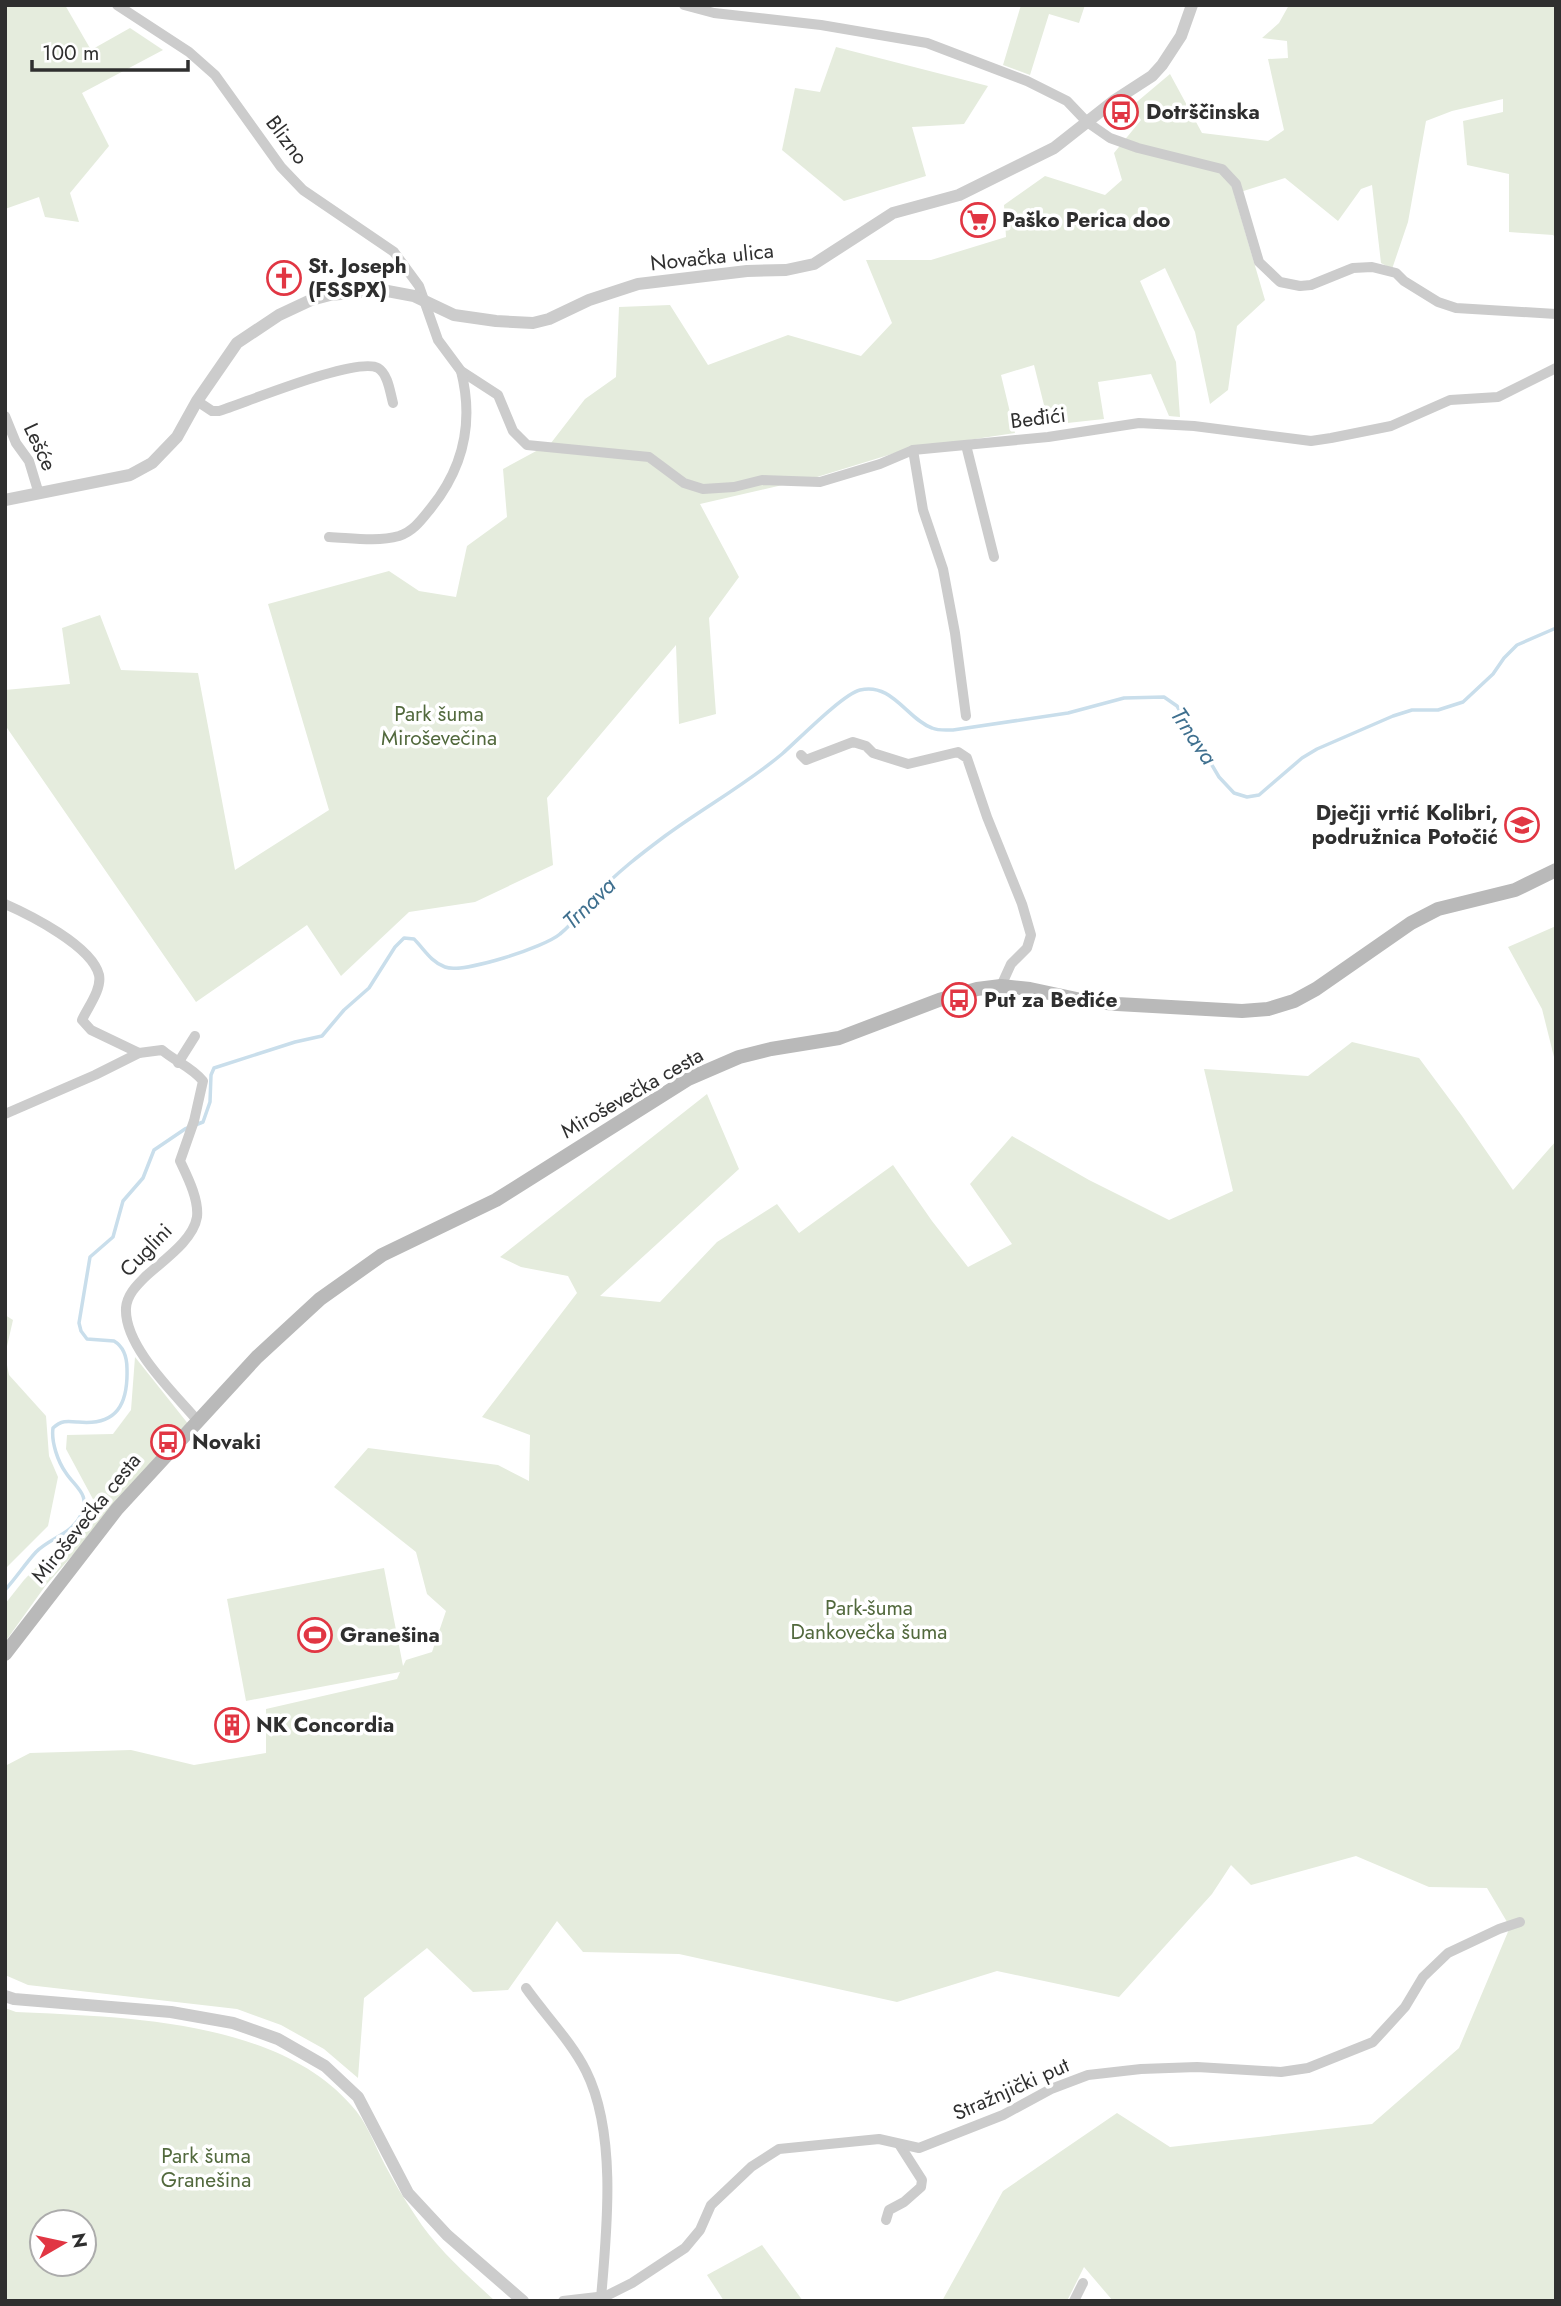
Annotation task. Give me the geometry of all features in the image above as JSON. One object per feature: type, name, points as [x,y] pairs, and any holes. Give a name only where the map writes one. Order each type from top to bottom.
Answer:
[{"type":"main road","name":"Miroševečka cesta","points":[[5,1654],[117,1509],[257,1357],[320,1299],[382,1255],[496,1200],[688,1079],[739,1057],[839,1038],[939,1000],[977,989],[1001,986],[1117,1004],[1242,1011],[1268,1009],[1294,1001],[1316,989],[1411,923],[1438,909],[1472,903],[1515,890],[1556,870]]},
{"type":"street","name":"Blizno","points":[[117,5],[189,52],[215,75],[281,167],[303,190],[394,252],[419,286],[438,340],[461,371]]},
{"type":"street","points":[[684,5],[714,13],[821,25],[927,43],[1027,81],[1067,101],[1087,122],[1110,138],[1138,148],[1222,169],[1236,184],[1259,262],[1280,282],[1311,285],[1353,268],[1372,267],[1396,273],[1438,302],[1457,308],[1556,314]]},
{"type":"street","name":"Novačka ulica","points":[[5,500],[130,475],[152,463],[177,437],[197,401],[237,343],[258,327],[297,305],[330,295],[382,290],[414,296],[454,315],[533,323],[549,319],[606,294],[651,282],[755,270],[786,270],[814,264],[893,213],[959,195],[1044,154],[1152,76],[1181,36],[1192,5]]},
{"type":"street","points":[[197,401],[212,411],[219,411],[334,372],[365,366],[378,368],[382,373],[393,403]]},
{"type":"street","name":"Beđići","points":[[461,371],[498,395],[513,431],[527,445],[649,457],[684,483],[702,489],[734,487],[762,480],[820,482],[880,464],[913,450],[1048,437],[1139,423],[1194,426],[1311,441],[1391,426],[1450,400],[1497,397],[1556,368]]},
{"type":"street","points":[[329,537],[376,539],[400,535],[416,527],[444,492],[458,463],[466,430],[467,395],[461,371]]},
{"type":"street","name":"Lešće","points":[[5,416],[16,443],[29,461],[39,494]]},
{"type":"street","points":[[966,445],[994,556]]},
{"type":"street","points":[[913,450],[923,510],[943,569],[966,716]]},
{"type":"street","points":[[801,755],[806,760],[853,742],[866,746],[873,753],[908,764],[958,752],[967,758],[987,817],[1023,904],[1031,935],[1027,948],[1011,964],[1001,986]]},
{"type":"street","name":"Cuglini","points":[[5,904],[43,921],[87,956],[99,974],[98,989],[82,1020],[91,1030],[139,1053],[162,1050],[178,1063],[193,1068],[204,1080],[180,1161],[189,1180],[197,1217],[188,1237],[132,1289],[126,1308],[133,1336],[152,1369],[197,1420]]},
{"type":"street","points":[[178,1063],[195,1036]]},
{"type":"street","points":[[5,1114],[139,1053]]},
{"type":"street","name":"Stražnjički put","points":[[564,2301],[602,2299],[685,2248],[699,2230],[711,2205],[751,2167],[779,2149],[879,2139],[919,2148],[942,2141],[1003,2115],[1051,2089],[1088,2076],[1152,2068],[1197,2067],[1281,2072],[1308,2068],[1373,2042],[1405,2007],[1423,1977],[1448,1953],[1520,1922]]},
{"type":"street","points":[[526,1988],[587,2073],[606,2136],[606,2227],[602,2299]]},
{"type":"street","points":[[5,1996],[14,1999],[171,2012],[233,2023],[278,2039],[325,2066],[358,2096],[408,2193],[447,2235],[523,2301]]},
{"type":"street","points":[[886,2220],[889,2210],[904,2202],[921,2187],[922,2180],[898,2144]]},
{"type":"street","points":[[1074,2301],[1083,2283]]},
{"type":"green space","points":[[5,5],[65,5],[91,50],[130,28],[163,50],[82,93],[109,146],[70,193],[79,222],[45,217],[39,197],[5,209]]},
{"type":"green space","points":[[1021,5],[1085,5],[1079,23],[1049,14],[1030,75],[1003,65]]},
{"type":"green space","name":"Park šuma Miroševečina","points":[[1289,5],[1556,5],[1556,238],[1553,235],[1509,232],[1509,174],[1467,165],[1463,121],[1503,112],[1503,99],[1452,111],[1426,121],[1408,222],[1392,269],[1381,263],[1372,185],[1361,189],[1338,221],[1285,178],[1234,194],[1265,300],[1237,326],[1228,390],[1210,404],[1195,332],[1165,268],[1140,281],[1176,362],[1180,417],[1169,416],[1151,374],[1098,382],[1104,419],[1049,425],[1034,365],[1001,375],[1015,433],[908,449],[817,477],[700,504],[739,577],[709,618],[716,714],[679,724],[676,645],[547,798],[553,865],[475,902],[409,912],[341,976],[307,925],[196,1002],[5,725],[5,690],[70,684],[62,628],[100,615],[121,670],[198,673],[235,870],[329,810],[268,604],[389,571],[419,591],[456,597],[467,546],[507,517],[503,469],[551,443],[585,399],[616,377],[619,307],[670,305],[708,365],[788,335],[861,356],[892,323],[866,260],[931,260],[1006,237],[1004,205],[1045,176],[1105,195],[1122,180],[1114,153],[1141,120],[1132,106],[1170,74],[1202,133],[1268,141],[1284,130],[1268,59],[1288,58],[1287,41],[1262,38],[1279,23]]},
{"type":"green space","points":[[836,47],[988,86],[964,124],[912,127],[926,176],[844,201],[782,150],[795,88],[820,92]]},
{"type":"green space","points":[[1556,926],[1556,1065],[1542,1009],[1508,947]]},
{"type":"green space","name":"Park-šuma Dankovečka šuma","points":[[1352,1042],[1419,1058],[1513,1190],[1556,1141],[1556,2301],[1113,2301],[1084,2267],[1067,2301],[942,2301],[1003,2191],[1117,2113],[1170,2147],[1372,2124],[1459,2048],[1510,1927],[1487,1888],[1429,1887],[1356,1856],[1251,1885],[1231,1865],[1212,1894],[1119,1997],[997,1971],[897,2002],[679,1954],[583,1952],[557,1921],[508,1990],[473,1992],[427,1948],[364,1998],[358,2078],[324,2049],[281,2025],[237,2009],[28,1985],[5,1975],[5,1766],[30,1753],[131,1750],[194,1765],[266,1753],[266,1709],[397,1679],[400,1672],[246,1701],[227,1599],[384,1568],[403,1666],[406,1660],[432,1652],[446,1611],[427,1594],[416,1552],[334,1487],[368,1448],[498,1465],[529,1481],[530,1435],[482,1417],[577,1293],[568,1276],[521,1267],[500,1257],[707,1094],[739,1169],[600,1296],[660,1302],[717,1242],[777,1204],[799,1233],[893,1165],[968,1267],[1012,1244],[970,1184],[1012,1136],[1089,1180],[1169,1220],[1233,1191],[1204,1069],[1308,1076]]},
{"type":"green space","points":[[5,1315],[13,1320],[5,1355]]},
{"type":"green space","points":[[5,1355],[9,1375],[46,1416],[49,1456],[58,1477],[48,1526],[5,1569]]},
{"type":"green space","points":[[135,1357],[189,1425],[46,1585],[5,1642],[5,1604],[46,1557],[84,1529],[94,1501],[66,1449],[67,1435],[113,1434],[131,1410]]},
{"type":"green space","name":"Park šuma Granešina","points":[[5,2008],[16,2012],[148,2021],[195,2028],[240,2039],[282,2055],[319,2077],[351,2105],[362,2119],[392,2178],[432,2239],[495,2301],[5,2301]]},
{"type":"green space","points":[[762,2245],[803,2301],[724,2301],[707,2275]]},
{"type":"waterway","name":"Trnava","points":[[5,1590],[36,1552],[72,1527],[84,1508],[81,1492],[58,1458],[53,1428],[65,1422],[102,1420],[118,1410],[122,1402],[127,1381],[123,1350],[114,1341],[87,1339],[79,1323],[90,1257],[113,1237],[123,1201],[143,1178],[154,1150],[185,1129],[203,1122],[210,1102],[211,1075],[214,1068],[322,1036],[344,1010],[369,988],[395,947],[404,938],[414,939],[440,965],[454,968],[504,958],[551,939],[565,930],[620,871],[679,826],[768,765],[832,708],[860,690],[881,691],[923,723],[942,730],[1068,713],[1124,698],[1164,697],[1177,706],[1219,777],[1234,793],[1247,797],[1259,795],[1302,758],[1317,749],[1393,716],[1412,710],[1438,710],[1463,702],[1493,674],[1517,645],[1556,628]]},
{"type":"place","name":"Dotrščinska","points":[[1121,112]]},
{"type":"place","name":"Paško Perica doo","points":[[978,220]]},
{"type":"place","name":"St. Joseph (FSSPX)","points":[[284,278]]},
{"type":"place","name":"Dječji vrtić Kolibri, podružnica Potočić","points":[[1522,825]]},
{"type":"place","name":"Put za Beđiće","points":[[959,1000]]},
{"type":"place","name":"Novaki","points":[[168,1442]]},
{"type":"place","name":"Granešina","points":[[315,1635]]},
{"type":"place","name":"NK Concordia","points":[[232,1725]]}]
